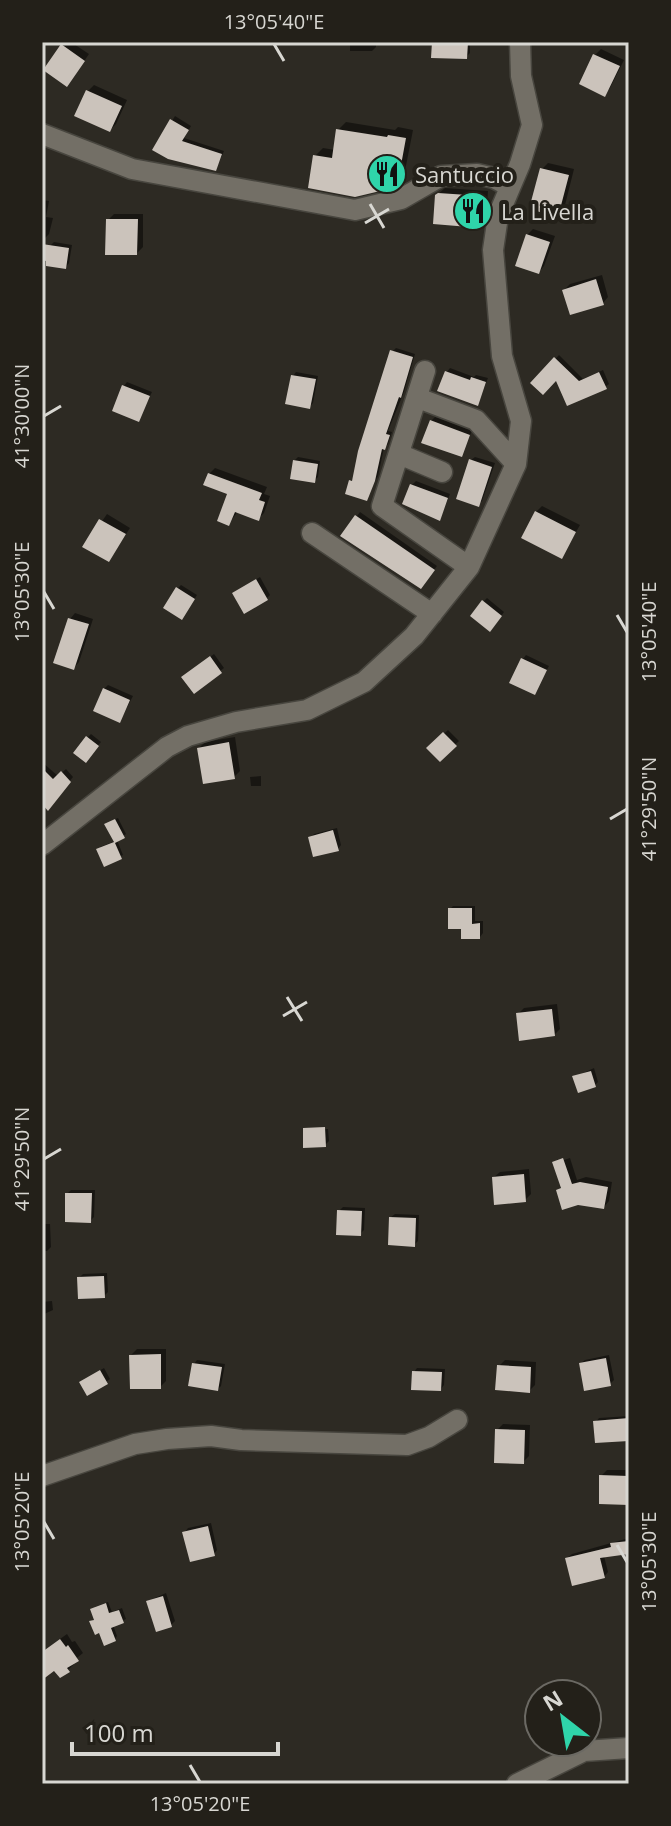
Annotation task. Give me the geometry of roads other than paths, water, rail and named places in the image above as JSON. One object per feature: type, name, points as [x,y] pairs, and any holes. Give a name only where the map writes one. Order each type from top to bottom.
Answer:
[{"type":"street","points":[[42,845],[167,747],[188,736],[236,722],[307,710],[364,682],[414,636],[469,567],[516,464],[521,421],[502,356],[493,250],[498,216],[520,164],[532,125],[521,76],[520,42]]},
{"type":"street","points":[[42,134],[132,169],[355,210],[401,199],[441,176],[477,174],[509,186]]},
{"type":"street","points":[[425,371],[382,506],[469,567]]},
{"type":"street","points":[[418,398],[476,420],[516,464]]},
{"type":"street","points":[[399,454],[442,472]]},
{"type":"street","points":[[312,533],[432,614]]},
{"type":"street","points":[[42,1476],[135,1444],[167,1439],[211,1436],[241,1440],[407,1445],[429,1437],[457,1420]]},
{"type":"street","points":[[517,1784],[584,1751],[629,1748]]},
{"type":"place","name":"Santuccio","points":[[387,174]]},
{"type":"place","name":"La Livella","points":[[473,211]]}]
